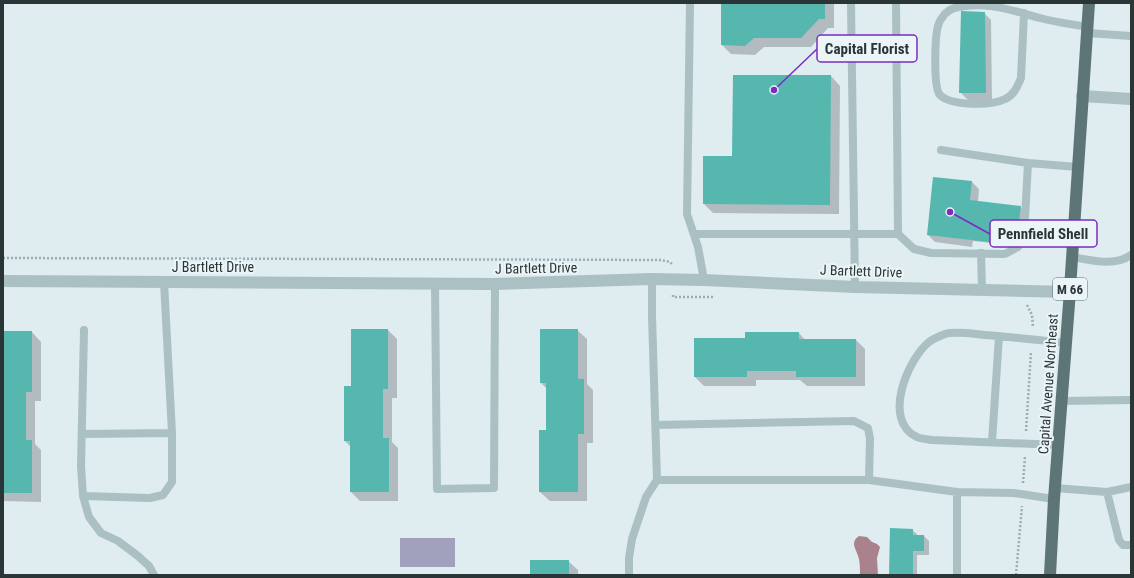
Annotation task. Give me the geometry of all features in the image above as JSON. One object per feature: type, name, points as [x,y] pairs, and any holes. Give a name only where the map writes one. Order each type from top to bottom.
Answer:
[{"type":"main road","name":"Capital Avenue Northeast","points":[[1050,575],[1089,3]]},
{"type":"street","points":[[1082,96],[1131,99]]},
{"type":"street","name":"J Bartlett Drive","points":[[3,281],[495,284],[652,279],[855,287],[1070,292]]},
{"type":"lane","points":[[690,3],[686,214],[698,247],[704,280]]},
{"type":"lane","points":[[851,3],[855,287]]},
{"type":"lane","points":[[896,3],[898,234]]},
{"type":"lane","points":[[1024,13],[1020,78],[1018,87],[1012,94],[1004,100],[991,103],[971,104],[946,99],[940,94],[936,88],[935,78],[938,25],[942,16],[949,10],[960,6],[986,6],[1024,13],[1087,30],[1131,36]]},
{"type":"lane","points":[[940,150],[1028,163],[1078,167]]},
{"type":"lane","points":[[694,234],[898,234],[914,249],[931,253],[1005,254],[1018,247],[1024,237],[1028,163]]},
{"type":"lane","points":[[981,253],[982,290]]},
{"type":"lane","points":[[1072,257],[1103,262],[1117,261],[1126,258],[1131,254]]},
{"type":"lane","points":[[629,575],[629,558],[632,539],[646,497],[657,480],[652,279]]},
{"type":"lane","points":[[83,496],[150,498],[163,495],[172,482],[172,433],[164,282]]},
{"type":"lane","points":[[435,284],[437,489],[494,488],[495,284]]},
{"type":"lane","points":[[84,330],[81,466],[83,496],[89,517],[101,533],[118,541],[138,556],[149,566],[154,575]]},
{"type":"lane","points":[[1059,446],[932,440],[917,437],[908,430],[901,419],[899,404],[901,391],[919,352],[929,341],[946,334],[999,336],[1066,343]]},
{"type":"lane","points":[[992,442],[999,336]]},
{"type":"lane","points":[[1062,401],[1131,400]]},
{"type":"lane","points":[[656,425],[854,421],[868,428],[870,439],[869,480]]},
{"type":"lane","points":[[82,434],[172,433]]},
{"type":"lane","points":[[657,480],[869,480],[957,492],[1055,494],[1107,492],[1131,487]]},
{"type":"lane","points":[[957,492],[957,575]]},
{"type":"lane","points":[[1107,492],[1119,540],[1123,545],[1131,545]]},
{"type":"path","points":[[3,258],[661,260],[670,262],[673,267]]},
{"type":"shaded area","points":[[859,536],[867,537],[880,547],[877,558],[878,575],[860,575],[859,559],[854,546],[854,541]]},
{"type":"shaded area","points":[[400,538],[455,538],[455,567],[400,567]]},
{"type":"building","points":[[721,3],[825,3],[825,19],[819,19],[801,38],[754,38],[745,46],[721,45]]},
{"type":"building","points":[[961,11],[985,12],[986,93],[959,93]]},
{"type":"building","points":[[733,75],[831,75],[830,205],[703,204],[703,156],[732,156]]},
{"type":"building","points":[[933,177],[972,181],[970,200],[1021,206],[1016,245],[927,235]]},
{"type":"building","points":[[351,329],[388,329],[388,389],[383,389],[383,438],[389,438],[389,492],[350,492],[350,441],[344,441],[344,386],[351,386]]},
{"type":"building","points":[[540,329],[578,329],[578,379],[584,379],[584,434],[578,434],[578,492],[539,492],[539,430],[546,430],[546,383],[540,383]]},
{"type":"building","points":[[3,331],[32,331],[32,392],[26,392],[26,440],[32,440],[32,493],[3,493]]},
{"type":"building","points":[[745,332],[799,332],[799,339],[856,339],[856,377],[796,377],[796,371],[747,371],[747,377],[694,377],[694,338],[745,338]]},
{"type":"building","points":[[890,528],[913,529],[913,535],[924,535],[924,551],[913,551],[913,575],[889,575]]},
{"type":"building","points":[[530,560],[569,560],[569,575],[530,575]]},
{"type":"place","name":"Capital Florist","points":[[774,90]]},
{"type":"place","name":"Pennfield Shell","points":[[950,212]]}]
